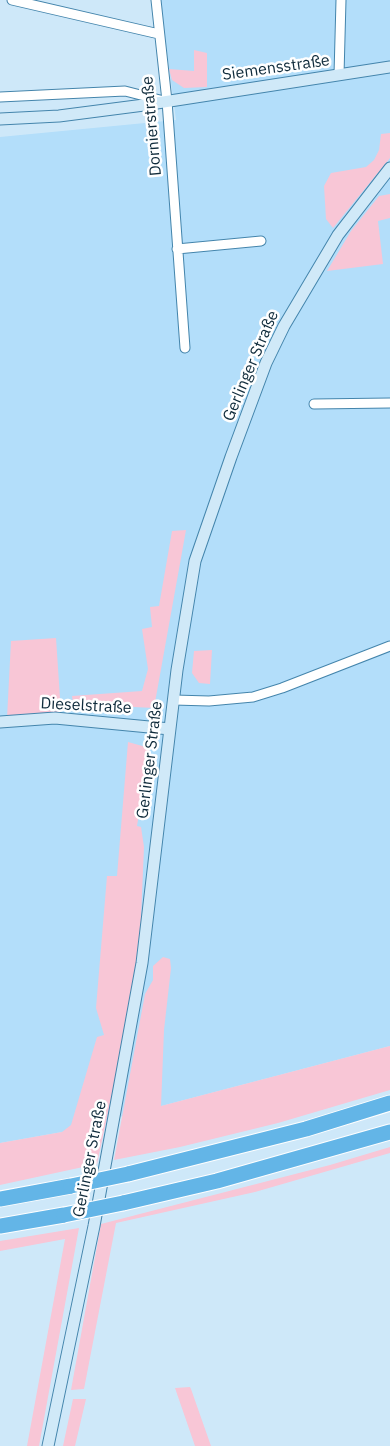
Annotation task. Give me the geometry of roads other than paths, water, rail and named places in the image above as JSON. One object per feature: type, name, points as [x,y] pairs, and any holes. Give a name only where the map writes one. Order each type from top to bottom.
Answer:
[{"type":"highway","points":[[0,1198],[128,1174],[297,1132],[390,1103]]},
{"type":"highway","points":[[0,1226],[64,1215],[236,1176],[390,1132]]},
{"type":"main road","name":"Siemensstraße","points":[[0,119],[59,116],[167,102],[390,67]]},
{"type":"main road","name":"Gerlinger Straße","points":[[48,1446],[94,1226],[142,963],[170,729],[184,624],[195,561],[230,457],[266,363],[284,326],[338,235],[390,168]]},
{"type":"main road","name":"Dieselstraße","points":[[0,722],[55,718],[170,729]]},
{"type":"street","points":[[12,0],[159,34]]},
{"type":"street","name":"Dornierstraße","points":[[156,0],[167,102],[185,348]]},
{"type":"street","points":[[339,75],[341,0]]},
{"type":"street","name":"Siemensstraße","points":[[0,97],[125,91],[167,102]]},
{"type":"street","points":[[177,249],[260,241]]},
{"type":"street","points":[[314,404],[390,403]]},
{"type":"street","points":[[174,700],[209,701],[253,697],[282,688],[390,646]]}]
